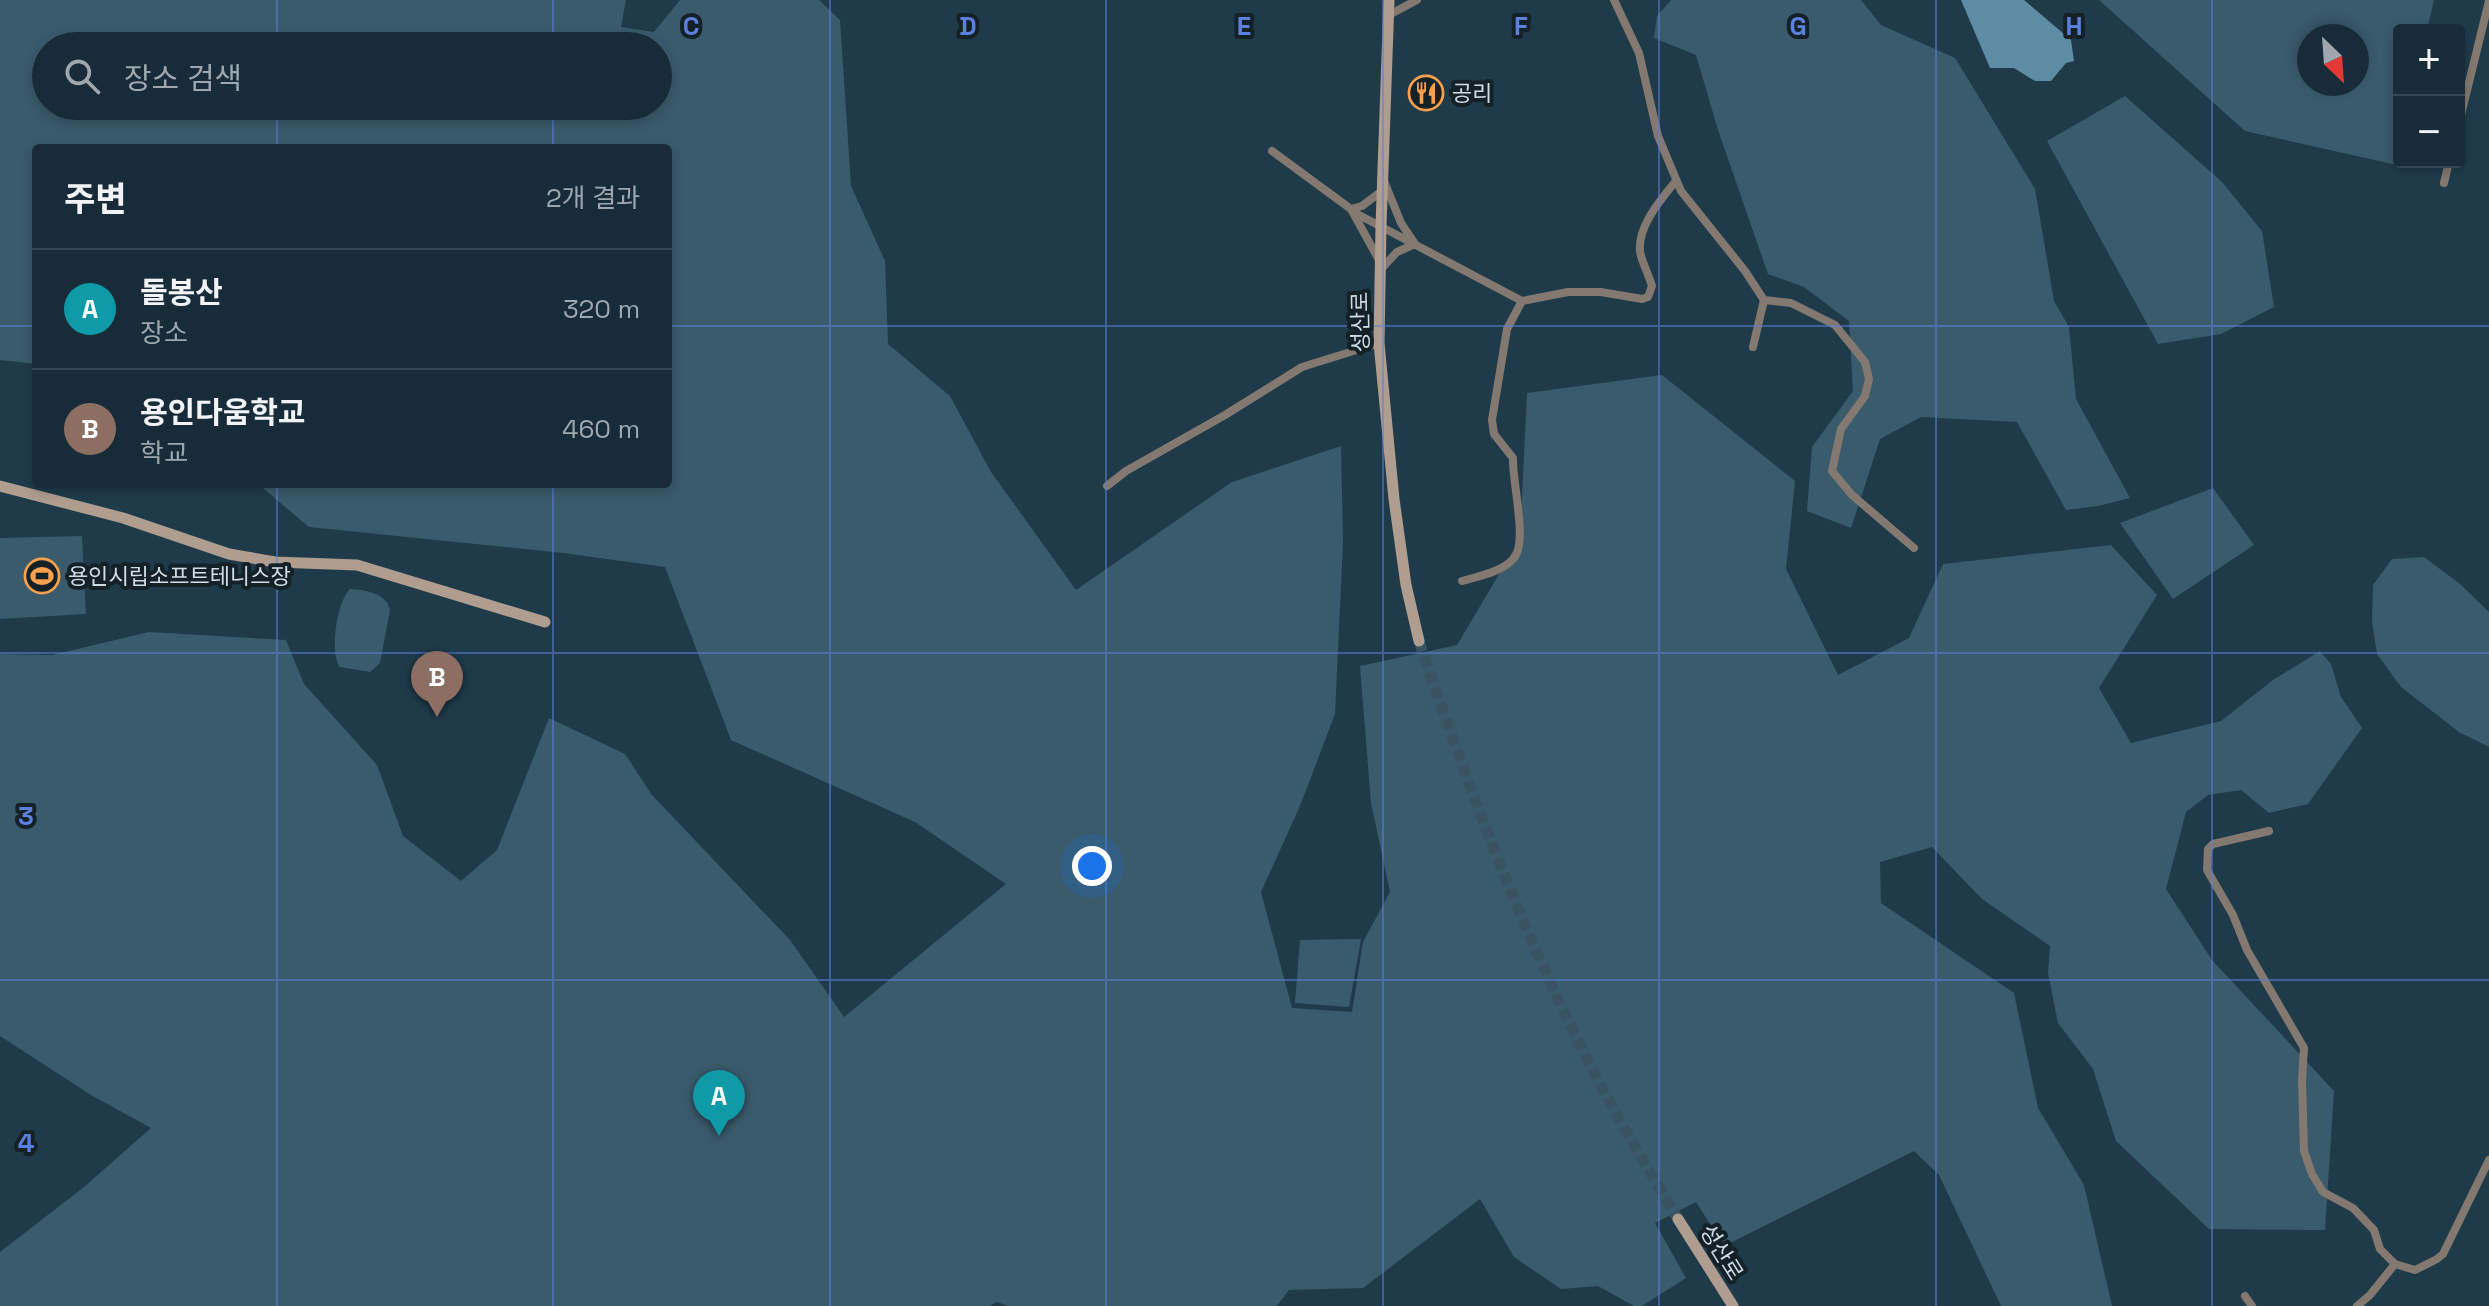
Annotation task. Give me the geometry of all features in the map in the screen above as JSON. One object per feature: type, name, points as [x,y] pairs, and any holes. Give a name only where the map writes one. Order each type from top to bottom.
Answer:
[{"type":"main road","name":"성산로","points":[[1389,0],[1379,343],[1394,499],[1406,585],[1419,641]]},
{"type":"main road","points":[[0,486],[123,518],[229,554],[275,562],[357,565],[545,622]]},
{"type":"main road","name":"성산로","points":[[1678,1219],[1733,1306]]},
{"type":"street","points":[[1389,15],[1417,0]]},
{"type":"street","points":[[1614,0],[1639,53],[1658,136],[1676,181],[1764,300],[1753,347]]},
{"type":"street","points":[[2465,99],[2489,1]]},
{"type":"street","points":[[1272,151],[1351,209],[1522,301],[1568,292],[1648,297],[1652,286],[1640,254],[1641,243],[1645,228],[1676,181]]},
{"type":"street","points":[[2444,183],[2448,168]]},
{"type":"street","points":[[1383,178],[1401,223],[1415,244]]},
{"type":"street","points":[[1351,209],[1362,206],[1382,191]]},
{"type":"street","points":[[1351,209],[1380,266],[1397,252],[1415,244]]},
{"type":"street","points":[[1764,300],[1791,303],[1835,325],[1865,362],[1869,379],[1865,396],[1841,429],[1832,471],[1852,495],[1914,548]]},
{"type":"street","points":[[1462,581],[1499,569],[1514,559],[1518,551],[1520,539],[1512,475],[1513,458],[1494,434],[1492,420],[1507,329],[1522,301]]},
{"type":"street","points":[[1107,486],[1126,471],[1302,367],[1379,343]]},
{"type":"street","points":[[2269,831],[2213,844],[2208,849],[2207,870],[2233,915],[2247,950],[2304,1048],[2304,1151],[2312,1174],[2323,1192],[2353,1208],[2374,1230],[2380,1249],[2395,1264],[2415,1270],[2443,1254],[2489,1160]]},
{"type":"street","points":[[2357,1306],[2395,1264]]},
{"type":"street","points":[[2245,1296],[2252,1306]]},
{"type":"shaded area","points":[[0,0],[626,0],[621,27],[654,32],[680,0],[819,0],[840,20],[851,186],[885,261],[888,344],[950,396],[991,472],[1076,590],[1232,482],[1341,446],[1343,542],[1335,714],[1300,806],[1261,892],[1292,1008],[1352,1012],[1363,942],[1390,892],[1371,803],[1360,666],[1457,645],[1520,539],[1527,393],[1662,375],[1795,481],[1786,569],[1838,675],[1909,638],[1943,564],[2111,545],[2157,595],[2099,688],[2131,743],[2221,721],[2273,680],[2320,651],[2331,664],[2341,697],[2362,728],[2308,804],[2269,813],[2241,790],[2208,795],[2186,812],[2166,889],[2212,960],[2334,1091],[2325,1230],[2209,1229],[2116,1141],[2093,1069],[2058,1023],[2048,973],[2050,946],[1982,899],[1932,847],[1880,862],[1881,903],[2014,993],[2038,1108],[2084,1185],[2112,1306],[2001,1306],[1939,1175],[1914,1151],[1724,1246],[1696,1202],[1655,1223],[1686,1278],[1642,1306],[1634,1306],[1598,1286],[1561,1289],[1514,1257],[1480,1199],[1363,1288],[1289,1290],[1277,1306],[1008,1306],[997,1302],[989,1306],[0,1306],[0,1252],[84,1187],[151,1128],[91,1095],[0,1036],[0,654],[52,655],[149,632],[286,640],[304,684],[377,765],[403,836],[461,881],[497,850],[549,718],[625,754],[652,795],[790,940],[844,1017],[1006,884],[915,822],[731,740],[665,567],[563,553],[309,527],[263,488],[672,488],[672,144],[32,144],[32,364],[0,360]]},
{"type":"shaded area","points":[[1671,0],[1861,0],[1881,25],[1955,58],[2035,189],[2054,301],[2069,327],[2076,399],[2130,498],[2066,510],[2017,422],[1921,417],[1880,439],[1851,528],[1807,511],[1812,447],[1853,391],[1849,321],[1804,287],[1768,274],[1718,130],[1696,55],[1654,38],[1657,16]]},
{"type":"shaded area","points":[[1961,0],[2024,0],[2071,40],[2074,61],[2066,63],[2051,81],[2035,81],[2014,68],[1990,68]]},
{"type":"shaded area","points":[[2099,0],[2434,0],[2428,24],[2393,24],[2393,164],[2245,131]]},
{"type":"shaded area","points":[[2125,96],[2222,182],[2262,231],[2274,307],[2221,334],[2158,344],[2047,141]]},
{"type":"shaded area","points":[[2213,488],[2254,545],[2173,599],[2120,523]]},
{"type":"shaded area","name":"용인시립소프트테니스장","points":[[82,536],[86,614],[0,619],[0,538]]},
{"type":"shaded area","points":[[2424,557],[2460,584],[2489,612],[2489,747],[2459,732],[2401,687],[2377,654],[2372,621],[2373,585],[2392,559]]},
{"type":"shaded area","points":[[350,589],[380,596],[390,610],[380,663],[370,672],[340,667],[337,660],[335,640],[338,616]]},
{"type":"shaded area","points":[[1361,939],[1349,1007],[1295,1003],[1300,940]]},
{"type":"tunnel","points":[[1419,641],[1478,807],[1545,971],[1606,1094],[1678,1219]]},
{"type":"place","name":"공리","points":[[1426,93]]},
{"type":"place","name":"용인시립소프트테니스장","points":[[42,576]]},
{"type":"place","name":"용인다움학교","points":[[437,717]]},
{"type":"place","name":"돌봉산","points":[[719,1136]]}]
